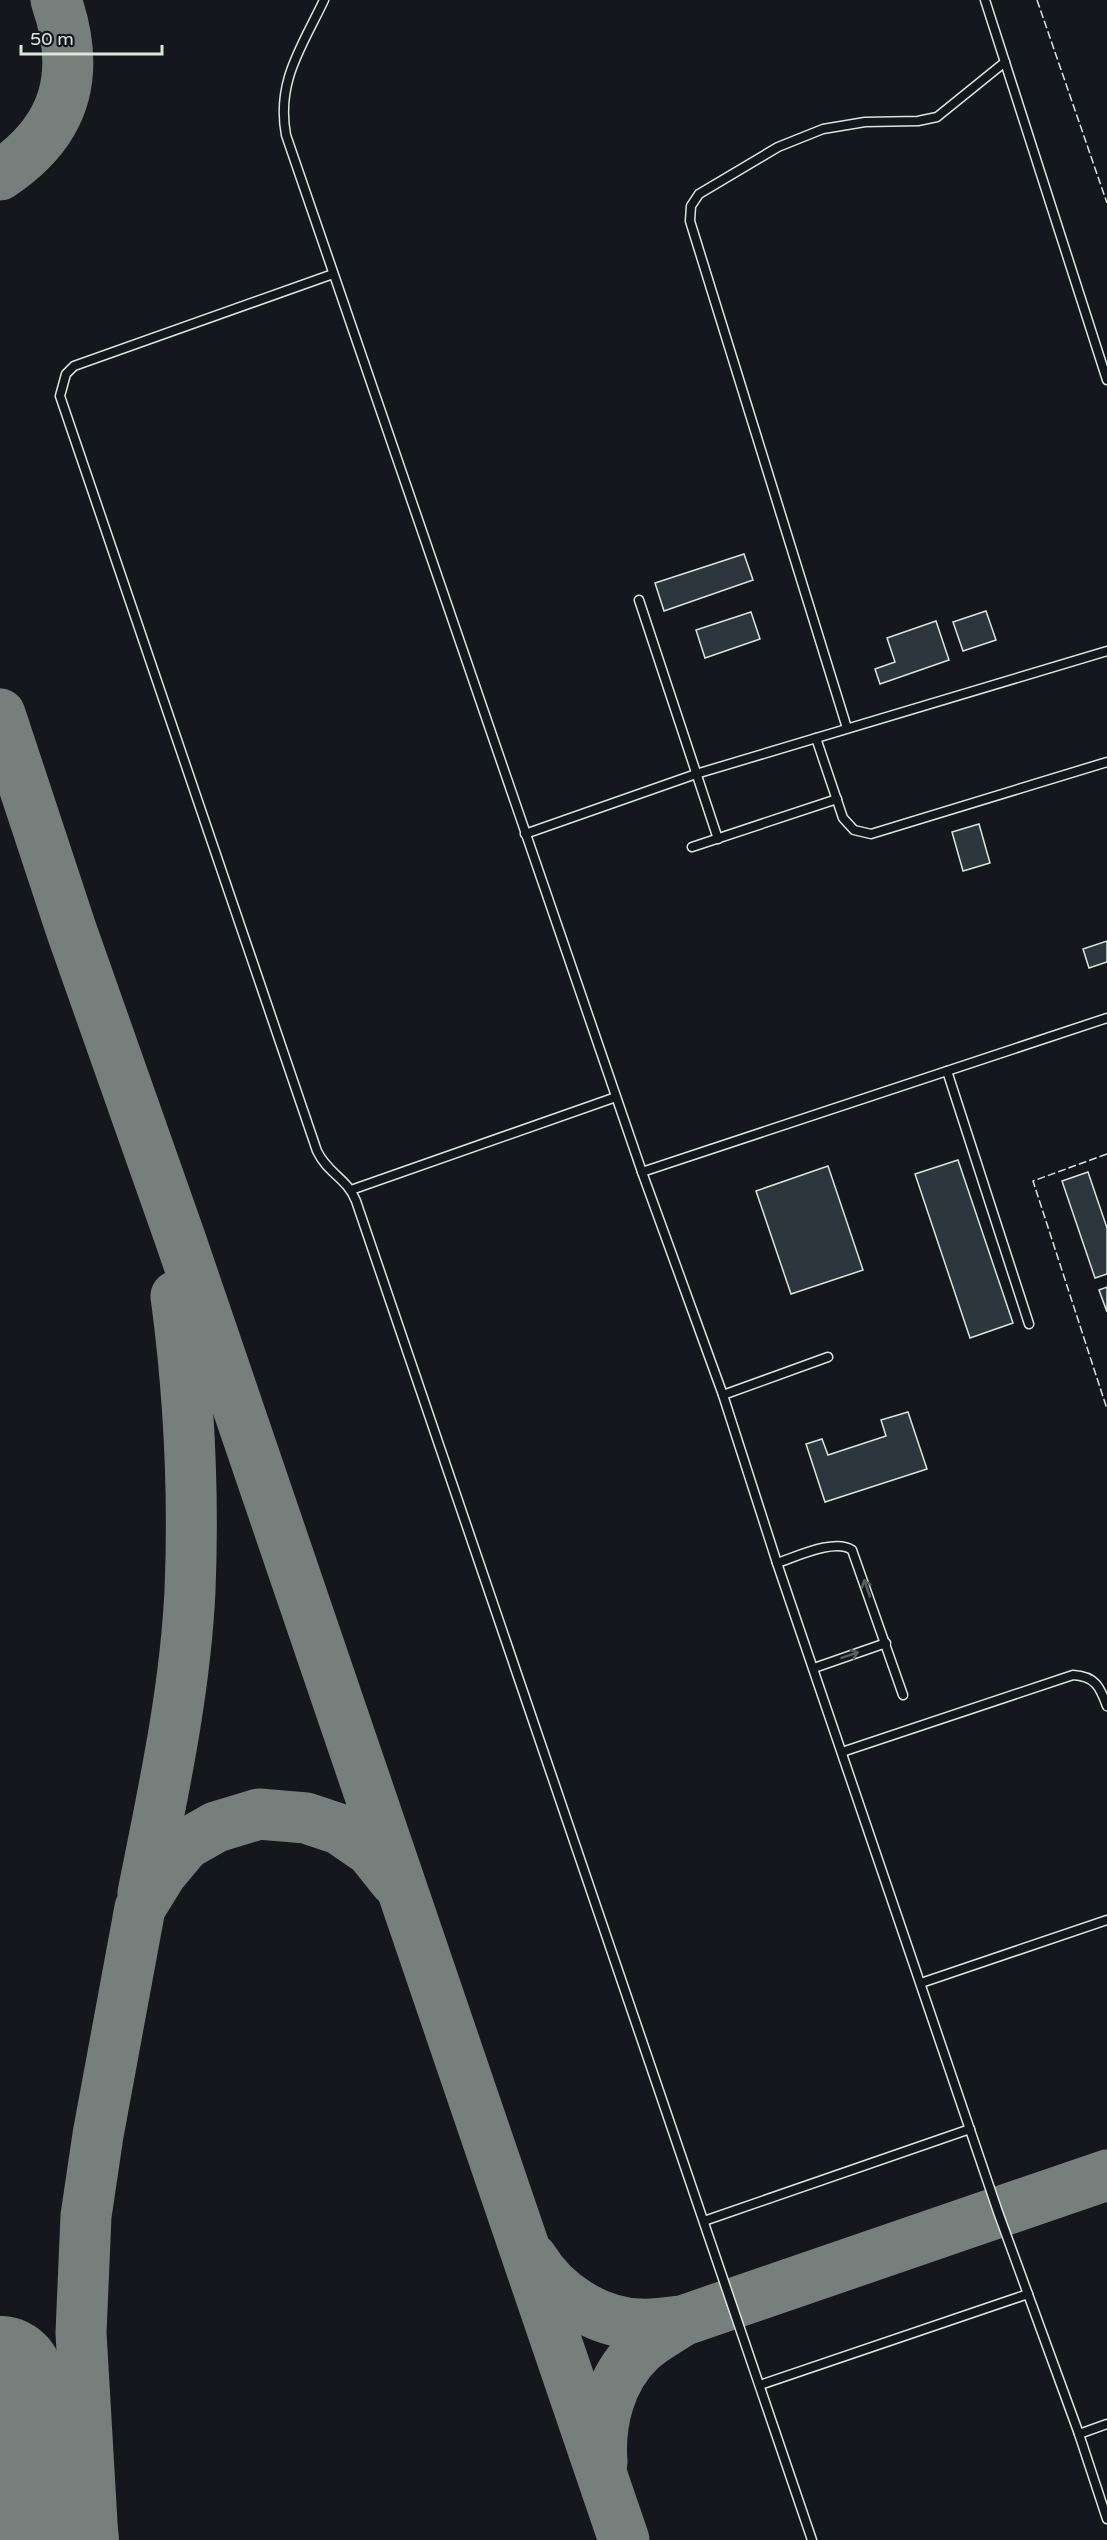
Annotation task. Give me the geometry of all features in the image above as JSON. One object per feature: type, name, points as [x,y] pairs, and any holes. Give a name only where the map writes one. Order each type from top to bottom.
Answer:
[{"type":"lane","points":[[324,0],[286,79],[282,107],[286,135],[642,1172],[723,1395],[777,1563],[970,2129],[1107,2519]]},
{"type":"lane","points":[[985,0],[1107,380]]},
{"type":"lane","points":[[847,728],[690,222],[691,206],[699,194],[771,151],[800,137],[846,124],[903,123],[937,117],[1005,62]]},
{"type":"lane","points":[[333,274],[74,366],[66,374],[60,396],[317,1151],[328,1170],[351,1190],[812,2540]]},
{"type":"lane","points":[[639,600],[718,839]]},
{"type":"lane","points":[[525,834],[696,774],[1107,651]]},
{"type":"lane","points":[[816,738],[848,825],[854,830],[871,834],[1107,762]]},
{"type":"lane","points":[[692,847],[837,799]]},
{"type":"lane","points":[[642,1172],[1107,1018]]},
{"type":"lane","points":[[947,1071],[1029,1324]]},
{"type":"lane","points":[[351,1190],[616,1097]]},
{"type":"lane","points":[[723,1395],[828,1357]]},
{"type":"lane","points":[[777,1563],[833,1545],[848,1547],[855,1554],[903,1695]]},
{"type":"lane","points":[[814,1668],[886,1643]]},
{"type":"lane","points":[[842,1752],[1074,1675],[1094,1680],[1101,1688],[1107,1706]]},
{"type":"lane","points":[[921,1983],[1107,1920]]},
{"type":"lane","points":[[704,2221],[970,2129]]},
{"type":"lane","points":[[760,2385],[1028,2294]]},
{"type":"lane","points":[[1079,2434],[1107,2424]]},
{"type":"building","points":[[744,554],[753,580],[664,611],[655,583]]},
{"type":"building","points":[[986,611],[996,640],[963,651],[953,622]]},
{"type":"building","points":[[751,612],[760,639],[705,658],[696,630]]},
{"type":"building","points":[[936,621],[949,660],[880,684],[875,669],[895,662],[887,638]]},
{"type":"building","points":[[979,824],[990,863],[963,871],[952,832]]},
{"type":"building","points":[[1107,941],[1107,962],[1089,968],[1083,949]]},
{"type":"building","points":[[958,1160],[1013,1323],[970,1338],[915,1174]]},
{"type":"building","points":[[828,1166],[863,1270],[791,1294],[756,1191]]},
{"type":"building","points":[[1088,1172],[1107,1228],[1107,1274],[1095,1278],[1062,1181]]},
{"type":"building","points":[[1107,1287],[1107,1312],[1099,1290]]},
{"type":"building","points":[[908,1412],[927,1469],[825,1502],[806,1444],[822,1439],[828,1455],[886,1436],[881,1420]]},
{"type":"taxiway","points":[[0,175],[40,140],[54,120],[62,99],[67,76],[68,52],[56,0]]},
{"type":"taxiway","points":[[0,714],[71,929],[180,1238],[624,2540]]},
{"type":"taxiway","points":[[143,1893],[178,1705],[190,1591],[189,1443],[176,1296]]},
{"type":"taxiway","points":[[93,2540],[81,2333],[86,2216],[98,2135],[140,1908],[161,1874],[186,1844],[216,1827],[259,1814],[306,1818],[339,1829],[371,1851],[395,1881]]},
{"type":"taxiway","points":[[532,2258],[541,2271],[564,2294],[592,2312],[608,2318],[640,2324],[682,2321],[1107,2175]]},
{"type":"taxiway","points":[[602,2462],[602,2432],[605,2417],[621,2374],[644,2346],[682,2321]]},
{"type":"taxiway","points":[[0,2520],[13,2540]]},
{"type":"runway","points":[[0,2380],[55,2540]]},
{"type":"fence","points":[[1037,0],[1107,203]]},
{"type":"fence","points":[[1107,1154],[1033,1181],[1107,1409]]}]
